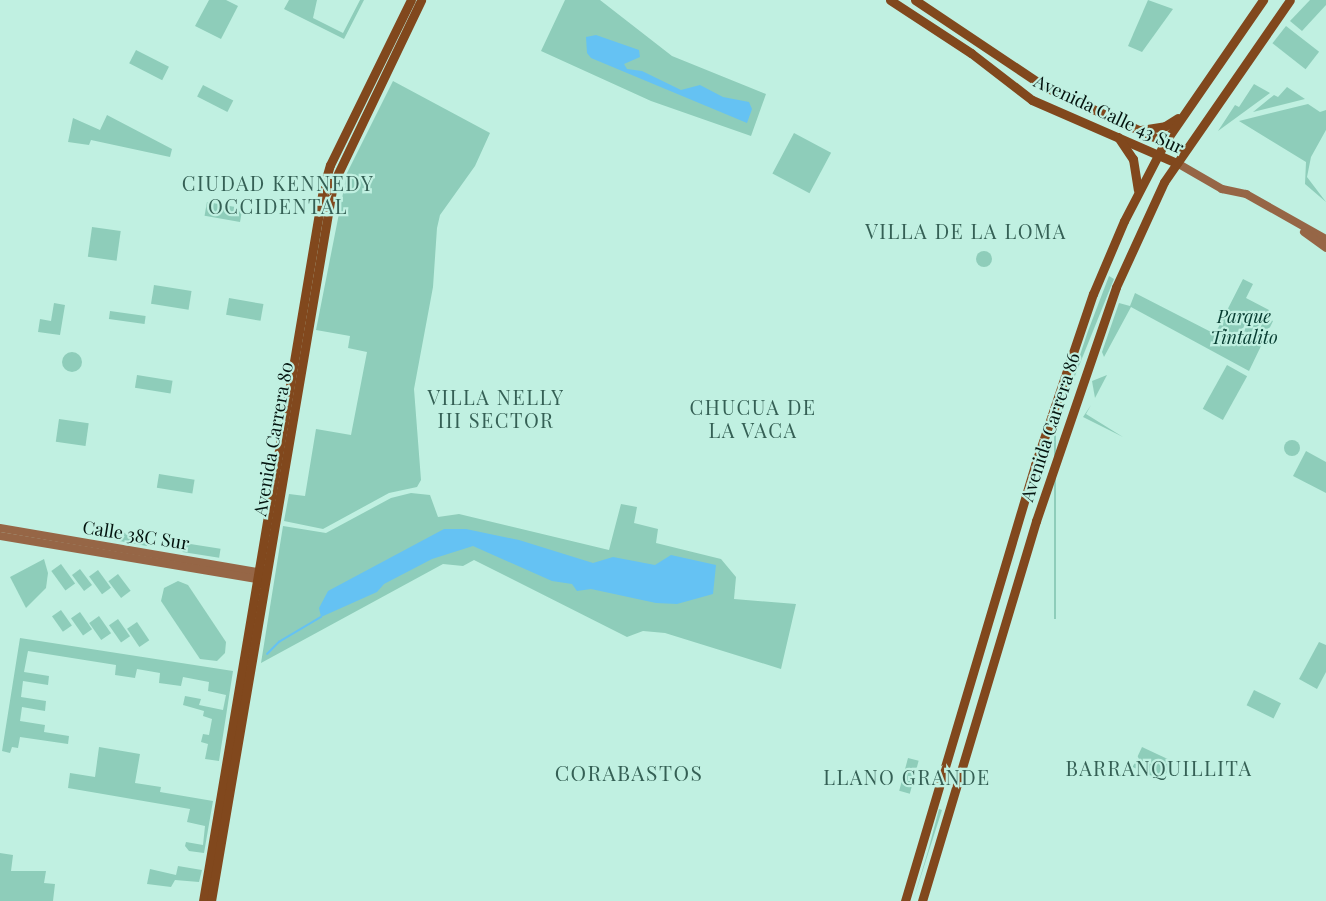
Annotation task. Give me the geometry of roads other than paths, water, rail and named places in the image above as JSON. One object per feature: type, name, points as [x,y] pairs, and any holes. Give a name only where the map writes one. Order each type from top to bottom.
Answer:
[{"type":"main road","name":"Avenida Carrera 80","points":[[203,901],[225,792],[325,182],[411,0]]},
{"type":"main road","name":"Avenida Carrera 80","points":[[261,576],[333,184],[421,0]]},
{"type":"main road","name":"Avenida Calle 43 Sur","points":[[890,0],[934,28],[1028,98],[1160,153],[1222,189],[1246,194],[1326,239]]},
{"type":"main road","name":"Avenida Calle 43 Sur","points":[[915,0],[1034,81],[1071,101],[1184,151]]},
{"type":"main road","name":"Avenida Carrera 86","points":[[905,901],[1035,465],[1090,305],[1138,192],[1165,142],[1263,0]]},
{"type":"main road","name":"Avenida Carrera 86","points":[[922,901],[1081,382],[1144,220],[1176,163],[1290,0]]},
{"type":"main road","points":[[934,28],[947,28],[945,19]]},
{"type":"main road","points":[[1071,101],[1082,122]]},
{"type":"main road","points":[[1121,136],[1169,124],[1190,105]]},
{"type":"main road","points":[[1110,131],[1133,159],[1138,192]]},
{"type":"main road","points":[[1272,208],[1326,248]]},
{"type":"main road","name":"Calle 38C Sur","points":[[0,528],[261,576]]},
{"type":"main road","name":"Calle 38C Sur","points":[[0,536],[261,576]]},
{"type":"main road","name":"Avenida Carrera 80","points":[[211,901],[225,792]]},
{"type":"water","points":[[596,35],[639,50],[640,57],[624,64],[627,69],[642,71],[681,90],[700,85],[723,97],[749,102],[752,109],[747,123],[591,58],[587,53],[586,37]]},
{"type":"water","points":[[444,529],[466,529],[519,540],[593,563],[613,557],[655,565],[671,555],[716,565],[713,594],[677,604],[656,603],[591,589],[577,591],[572,584],[552,581],[473,546],[432,559],[384,584],[377,592],[321,617],[319,608],[328,591]]},
{"type":"waterway","points":[[267,654],[279,642],[321,617]]},
{"type":"district","name":"CIUDAD KENNEDY OCCIDENTAL","points":[[278,194]]},
{"type":"district","name":"VILLA DE LA LOMA","points":[[966,230]]},
{"type":"district","name":"VILLA NELLY III SECTOR","points":[[496,408]]},
{"type":"district","name":"CHUCUA DE LA VACA","points":[[753,418]]},
{"type":"district","name":"BARRANQUILLITA","points":[[1159,767]]},
{"type":"district","name":"CORABASTOS","points":[[629,772]]},
{"type":"district","name":"LLANO GRANDE","points":[[907,776]]},
{"type":"park label","name":"Parque Tintalito","points":[[1244,327]]}]
